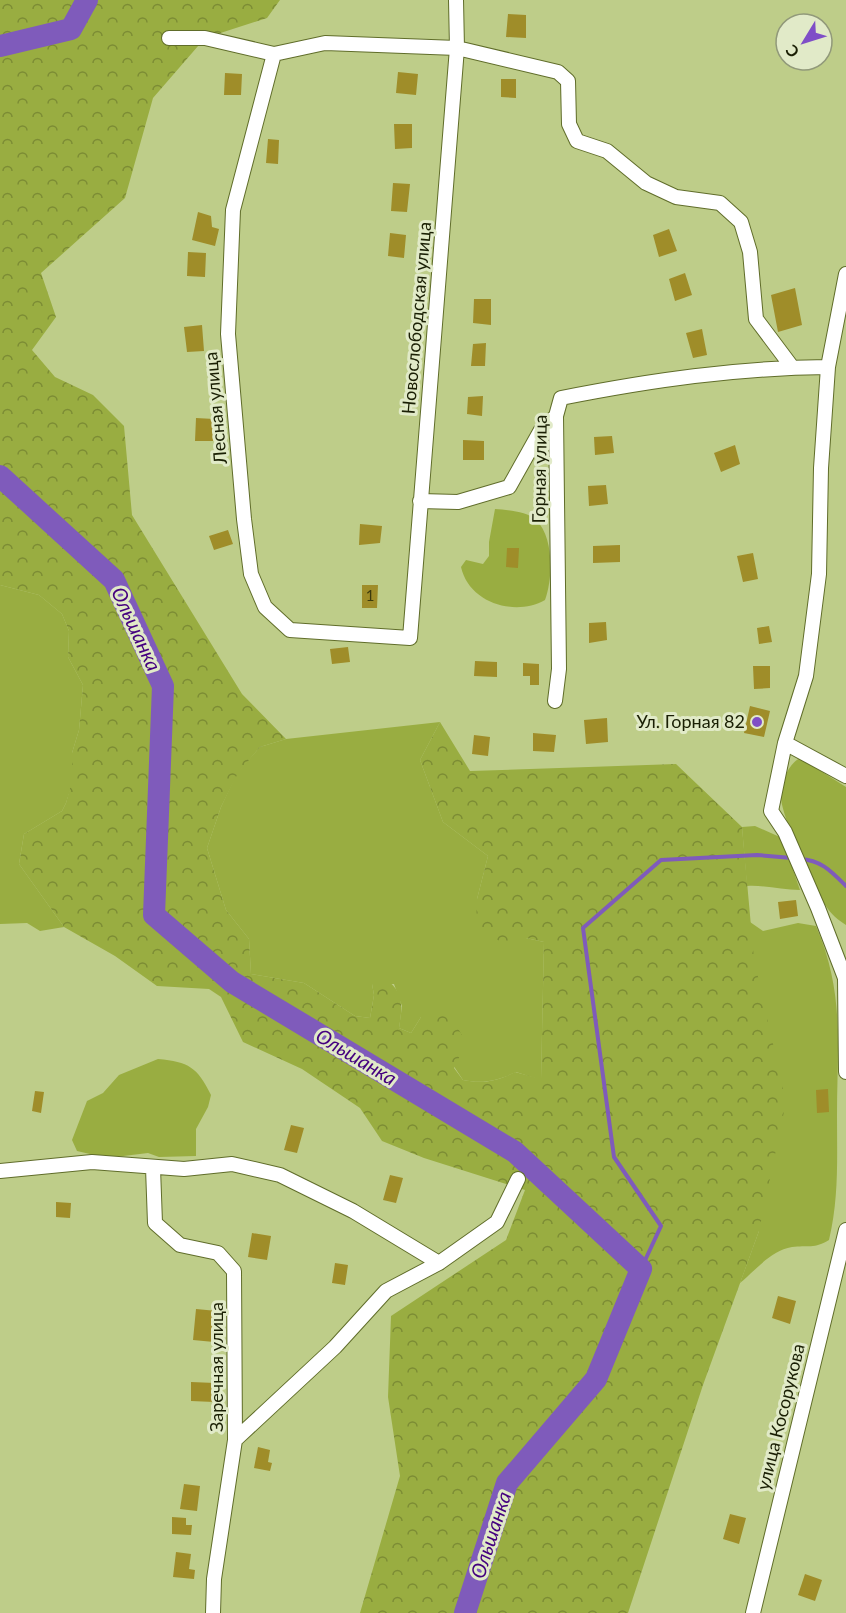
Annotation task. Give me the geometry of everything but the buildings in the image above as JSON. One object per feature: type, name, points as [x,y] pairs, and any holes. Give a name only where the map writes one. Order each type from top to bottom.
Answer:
[{"type":"street","name":"Новослободская улица","points":[[410,638],[457,48],[456,0]]},
{"type":"street","points":[[169,38],[205,38],[274,54],[324,43],[457,48],[558,72],[568,81],[569,124],[577,141],[607,151],[646,183],[676,197],[720,203],[741,222],[750,252],[756,319],[792,367]]},
{"type":"street","name":"Лесная улица","points":[[274,54],[233,210],[228,323],[244,519],[251,574],[265,607],[290,630],[410,638]]},
{"type":"street","points":[[846,274],[828,367],[821,468],[819,574],[806,676],[785,743],[771,811],[784,832],[818,908],[845,978],[846,1072]]},
{"type":"street","name":"Горная улица","points":[[555,701],[559,669],[556,416],[561,398],[637,382],[757,368],[828,367]]},
{"type":"street","points":[[420,501],[458,502],[509,487],[541,430],[556,416]]},
{"type":"street","points":[[785,743],[846,776]]},
{"type":"street","points":[[0,1171],[92,1162],[184,1169],[232,1164],[280,1175],[353,1211],[439,1263]]},
{"type":"street","name":"Заречная улица","points":[[153,1168],[155,1223],[180,1245],[218,1252],[234,1271],[235,1440],[214,1579],[213,1613]]},
{"type":"street","points":[[235,1440],[335,1347],[386,1291],[439,1263],[497,1222],[518,1179]]},
{"type":"street","name":"улица Косорукова","points":[[753,1613],[846,1230]]},
{"type":"green space","points":[[0,0],[280,0],[267,18],[205,38],[153,98],[125,198],[41,273],[56,317],[32,350],[55,377],[93,395],[124,426],[132,515],[242,694],[286,739],[260,747],[238,773],[221,807],[207,848],[226,910],[249,939],[251,974],[304,983],[355,1016],[370,1018],[374,995],[372,984],[381,976],[389,981],[398,992],[401,1005],[399,1028],[411,1033],[421,1017],[433,1010],[452,1017],[466,1043],[454,1068],[463,1080],[490,1081],[515,1072],[541,1079],[544,942],[526,938],[513,950],[476,926],[477,899],[488,856],[443,822],[420,760],[440,722],[470,771],[676,764],[742,827],[754,959],[786,1102],[759,1231],[703,1385],[628,1613],[360,1613],[400,1476],[388,1397],[391,1316],[506,1240],[525,1190],[424,1158],[382,1141],[360,1108],[302,1069],[243,1042],[221,997],[209,989],[157,986],[115,956],[64,927],[19,864],[24,834],[62,811],[66,803],[72,781],[72,753],[79,730],[83,685],[68,657],[69,631],[62,614],[39,595],[0,585]]},
{"type":"green space","points":[[495,509],[517,511],[532,517],[542,527],[550,558],[550,581],[545,600],[533,605],[507,607],[483,598],[473,590],[466,579],[461,567],[466,560],[483,564],[489,556]]},
{"type":"green space","points":[[0,585],[39,595],[62,614],[69,631],[68,657],[83,685],[79,730],[72,753],[73,781],[66,803],[62,811],[24,834],[19,864],[64,927],[40,931],[27,923],[0,924]]},
{"type":"green space","points":[[440,722],[420,760],[443,822],[488,856],[477,899],[526,938],[544,942],[541,1080],[516,1072],[490,1081],[463,1080],[421,1017],[411,1033],[399,1028],[402,1006],[394,984],[372,984],[374,995],[370,1018],[355,1016],[304,983],[251,974],[249,939],[226,910],[207,848],[221,807],[237,773],[260,747],[286,739]]},
{"type":"green space","points":[[800,758],[846,787],[846,925],[828,909],[814,885],[799,853],[783,807],[781,793],[783,781],[788,770]]},
{"type":"green space","points":[[755,826],[782,838],[800,890],[747,886],[742,827]]},
{"type":"green space","points":[[750,922],[763,931],[798,923],[816,926],[825,951],[832,974],[837,1020],[837,1178],[829,1240],[819,1245],[792,1247],[777,1252],[740,1283],[759,1231]]},
{"type":"green space","points":[[158,1059],[185,1064],[191,1068],[201,1078],[211,1095],[208,1107],[196,1129],[196,1156],[159,1157],[148,1153],[107,1158],[77,1151],[72,1140],[87,1101],[103,1093],[119,1075]]},
{"type":"waterway","name":"Ольшанка","points":[[0,46],[71,29],[87,0]]},
{"type":"waterway","name":"Ольшанка","points":[[0,476],[114,580],[163,686],[154,915],[232,982],[515,1152],[641,1269],[596,1379],[507,1483],[465,1613]]},
{"type":"waterway","points":[[641,1269],[661,1226],[614,1157],[583,928],[661,860],[757,855],[792,858]]},
{"type":"waterway","points":[[800,859],[820,864],[846,886]]},
{"type":"place","name":"Ул. Горная 82","points":[[757,722]]}]
